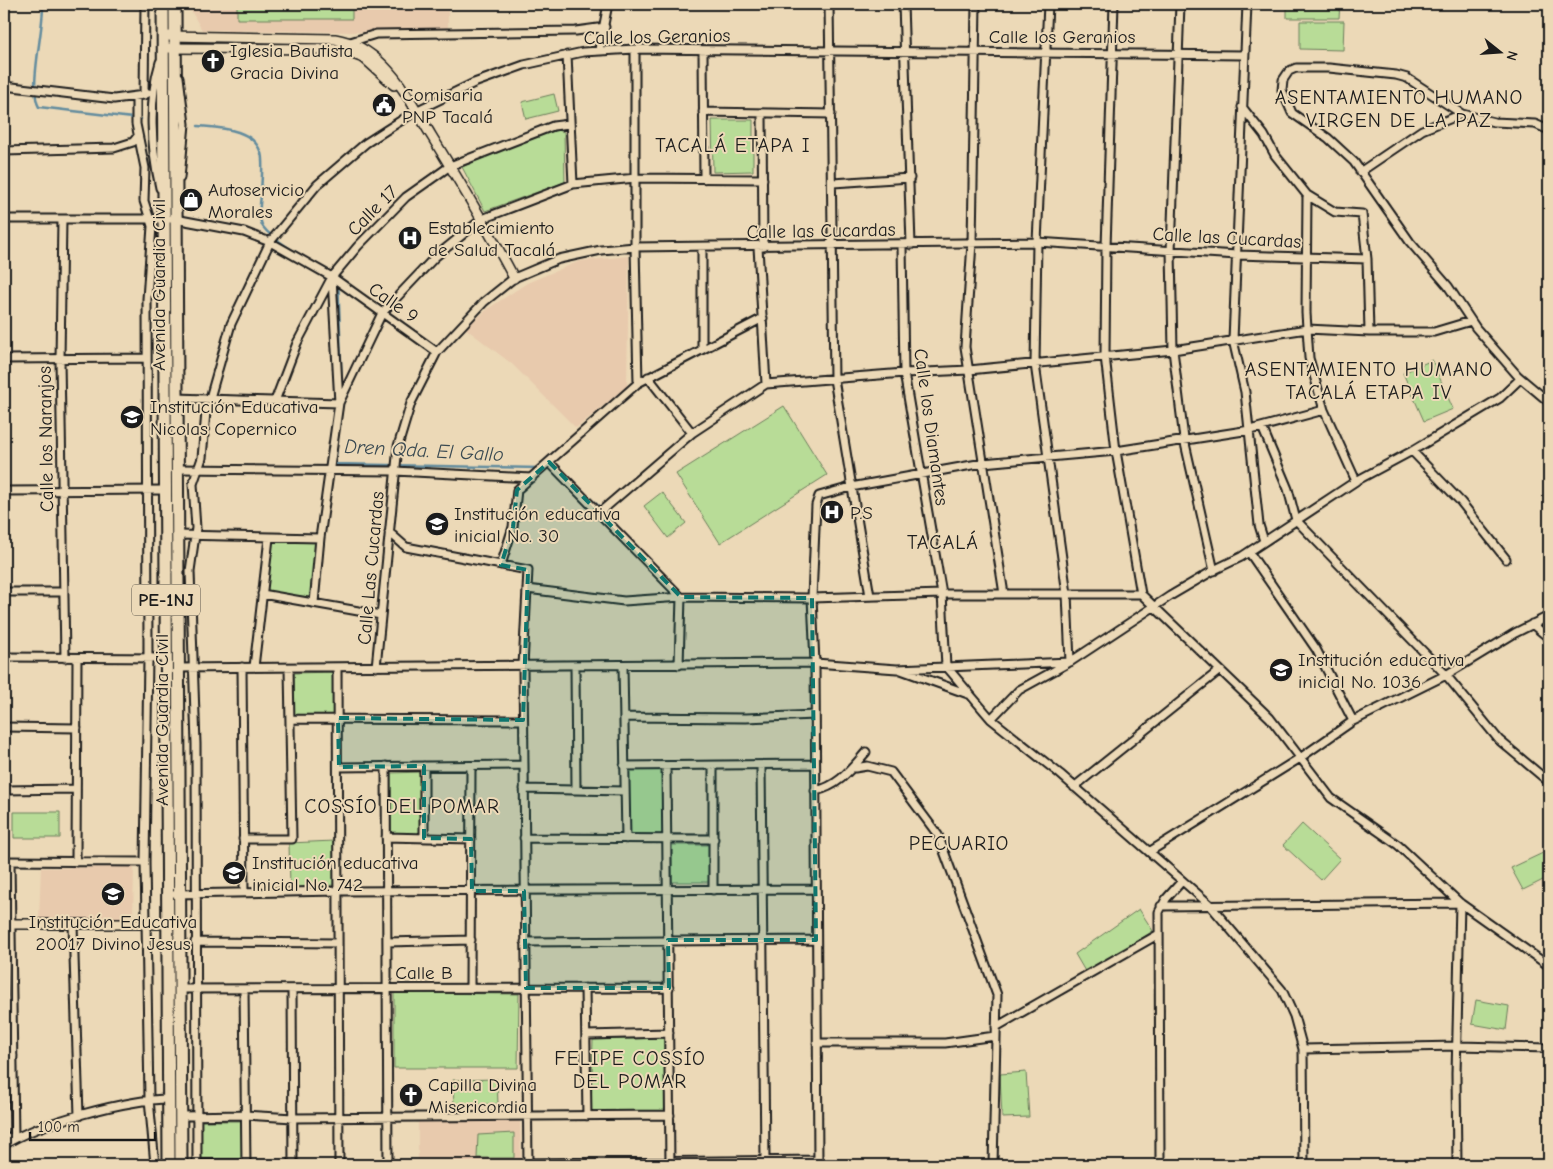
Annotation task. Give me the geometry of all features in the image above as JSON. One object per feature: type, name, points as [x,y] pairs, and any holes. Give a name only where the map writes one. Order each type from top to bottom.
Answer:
[{"type":"highway","name":"Avenida Guardia Civil","points":[[163,4],[163,36],[169,51],[170,203],[166,490],[167,658],[174,894],[180,989],[181,1165]]},
{"type":"highway","name":"Avenida Guardia Civil","points":[[169,51],[175,36],[175,4]]},
{"type":"highway","name":"Avenida Guardia Civil","points":[[169,1165],[168,924],[174,894],[178,668],[178,468],[170,220]]},
{"type":"street","points":[[144,94],[145,4]]},
{"type":"street","points":[[600,50],[608,4]]},
{"type":"street","points":[[829,4],[832,52],[834,379],[850,487],[870,596]]},
{"type":"street","points":[[903,4],[911,245]]},
{"type":"street","points":[[976,4],[977,52],[972,243],[965,347],[1004,594]]},
{"type":"street","points":[[1048,4],[1035,364],[1067,594],[1070,662]]},
{"type":"street","points":[[1114,4],[1106,246],[1105,356],[1116,451],[1142,594],[1154,609],[1270,718],[1331,798],[1398,845],[1460,903],[1549,966]]},
{"type":"street","points":[[1180,4],[1171,251],[1173,350],[1184,439],[1214,571]]},
{"type":"street","points":[[1247,4],[1233,340],[1245,392],[1258,511],[1264,542]]},
{"type":"street","points":[[170,203],[157,176],[153,134],[157,73],[169,51],[346,46],[376,34],[576,31],[605,27]]},
{"type":"street","points":[[163,36],[328,38],[346,46],[370,62],[415,109],[482,219],[514,278]]},
{"type":"street","points":[[636,49],[635,247],[638,383]]},
{"type":"street","name":"Calle los Geranios","points":[[197,1165],[195,989],[196,744],[190,572],[195,536],[193,484],[200,468],[206,412],[231,324],[270,242],[317,185],[366,143],[415,109],[474,83],[516,68],[567,55],[600,50],[905,53],[1112,52],[1244,55]]},
{"type":"street","points":[[703,52],[704,179]]},
{"type":"street","points":[[567,55],[573,184]]},
{"type":"street","points":[[1549,130],[1535,124],[1494,122],[1462,114],[1407,78],[1396,75],[1329,68],[1296,68],[1289,71],[1283,80],[1282,90],[1292,113],[1328,138],[1354,162],[1410,242],[1448,286],[1494,351],[1520,379],[1549,402]]},
{"type":"street","points":[[4,86],[114,99],[136,97],[155,90]]},
{"type":"street","points":[[136,97],[138,136],[144,158],[144,201],[151,220],[146,299],[148,658],[145,924],[149,1099],[155,1165]]},
{"type":"street","points":[[1242,107],[1264,134],[1275,156],[1307,194],[1335,212],[1362,214],[1367,259],[1369,332]]},
{"type":"street","points":[[703,112],[831,114]]},
{"type":"street","points":[[762,113],[761,247],[766,384]]},
{"type":"street","points":[[1360,172],[1422,130],[1462,114]]},
{"type":"street","name":"Calle 17","points":[[275,401],[297,343],[332,278],[358,246],[406,197],[450,166],[553,126],[569,124]]},
{"type":"street","points":[[4,151],[114,148],[133,142],[138,136]]},
{"type":"street","points":[[339,403],[382,313],[435,257],[482,219],[573,184],[636,178],[763,179]]},
{"type":"street","points":[[833,183],[910,178]]},
{"type":"street","points":[[1307,194],[1305,258],[1309,358],[1324,410],[1356,481]]},
{"type":"street","name":"Calle 9","points":[[4,219],[170,220],[244,232],[270,242],[332,278],[437,352]]},
{"type":"street","name":"Calle los Naranjos","points":[[62,219],[60,360],[65,658]]},
{"type":"street","name":"Calle las Cucardas","points":[[395,471],[398,446],[411,403],[437,352],[484,302],[514,278],[559,259],[601,250],[635,247],[761,247],[1038,242],[1237,255],[1367,259]]},
{"type":"street","name":"Calle los Diamantes","points":[[902,245],[904,373],[942,594],[946,666]]},
{"type":"street","points":[[702,247],[702,348]]},
{"type":"street","points":[[314,603],[320,538],[339,403],[332,278]]},
{"type":"street","points":[[501,565],[513,527],[518,490],[638,383],[702,348],[763,318]]},
{"type":"street","points":[[599,514],[692,433],[766,384],[969,370],[1173,350],[1307,329],[1369,332],[1434,332],[1471,321]]},
{"type":"street","points":[[4,359],[146,358]]},
{"type":"street","points":[[648,377],[692,433]]},
{"type":"street","points":[[991,719],[1019,690],[1070,662],[1154,609],[1170,596],[1249,552],[1356,481],[1412,451],[1500,398],[1520,379]]},
{"type":"street","points":[[176,398],[339,403]]},
{"type":"street","points":[[389,532],[406,547],[528,570],[523,666],[523,766],[528,1164],[765,1160],[818,1163],[815,715],[812,598],[817,500],[819,496],[850,487],[922,476],[983,463],[1116,451],[1250,430],[1324,410]]},
{"type":"street","points":[[1262,427],[1288,489],[1296,520],[1446,675],[1492,733],[1549,782]]},
{"type":"street","points":[[1412,451],[1461,502],[1506,559]]},
{"type":"street","points":[[549,462],[682,597],[679,665]]},
{"type":"street","points":[[178,468],[395,471],[532,478]]},
{"type":"street","name":"Calle Las Cucardas","points":[[376,667],[395,471]]},
{"type":"street","points":[[4,491],[166,490]]},
{"type":"street","points":[[177,535],[320,538]]},
{"type":"street","points":[[254,667],[269,538]]},
{"type":"street","points":[[1249,552],[1316,649],[1353,721]]},
{"type":"street","points":[[527,589],[624,601],[682,597],[812,598],[942,594],[1142,594]]},
{"type":"street","points":[[4,592],[64,592]]},
{"type":"street","points":[[262,594],[381,615]]},
{"type":"street","points":[[1149,852],[1300,758],[1353,721],[1446,675],[1532,624],[1549,616]]},
{"type":"street","points":[[1532,624],[1549,638]]},
{"type":"street","points":[[4,657],[167,658]]},
{"type":"street","points":[[76,658],[76,862]]},
{"type":"street","points":[[178,668],[814,663],[897,669],[1070,662]]},
{"type":"street","points":[[622,665],[626,838]]},
{"type":"street","points":[[575,666],[576,790]]},
{"type":"street","points":[[946,666],[991,719],[1074,787],[1209,904],[1282,990],[1294,1016],[1303,1049],[1304,1165]]},
{"type":"street","points":[[242,667],[244,893]]},
{"type":"street","points":[[243,840],[292,839],[289,668]]},
{"type":"street","points":[[337,668],[339,767],[339,1165]]},
{"type":"street","points":[[897,669],[969,694]]},
{"type":"street","points":[[1074,787],[1220,670]]},
{"type":"street","points":[[624,718],[746,718],[815,715]]},
{"type":"street","points":[[290,719],[523,720]]},
{"type":"street","points":[[4,727],[76,728]]},
{"type":"street","points":[[815,791],[829,787],[855,768],[866,752]]},
{"type":"street","points":[[624,766],[815,764]]},
{"type":"street","points":[[386,766],[388,1165]]},
{"type":"street","points":[[424,766],[424,838]]},
{"type":"street","points":[[470,988],[472,891],[471,766]]},
{"type":"street","points":[[339,767],[523,766]]},
{"type":"street","points":[[666,766],[670,1163]]},
{"type":"street","points":[[713,766],[713,890]]},
{"type":"street","points":[[761,766],[765,1160]]},
{"type":"street","points":[[855,768],[879,767],[891,772],[938,835],[997,995],[993,1165]]},
{"type":"street","points":[[4,790],[76,789]]},
{"type":"street","points":[[524,790],[625,791]]},
{"type":"street","points":[[386,837],[471,839]]},
{"type":"street","points":[[524,838],[714,839]]},
{"type":"street","points":[[14,1138],[13,1056],[7,991],[7,861],[145,862]]},
{"type":"street","points":[[1160,1165],[1161,906],[1182,881]]},
{"type":"street","points":[[174,894],[338,891],[816,889]]},
{"type":"street","points":[[1161,906],[1209,904],[1460,903]]},
{"type":"street","points":[[1456,1165],[1460,903]]},
{"type":"street","points":[[7,924],[168,924]]},
{"type":"street","points":[[73,924],[79,1116]]},
{"type":"street","points":[[996,1027],[1160,934]]},
{"type":"street","points":[[387,942],[471,940]]},
{"type":"street","points":[[525,942],[816,940]]},
{"type":"street","points":[[195,942],[338,943]]},
{"type":"street","points":[[585,988],[588,1116]]},
{"type":"street","name":"Calle B","points":[[180,989],[668,988]]},
{"type":"street","points":[[197,1165],[246,1165],[244,989]]},
{"type":"street","points":[[292,989],[293,1165]]},
{"type":"street","points":[[586,1035],[669,1033]]},
{"type":"street","points":[[817,1043],[945,1043],[995,1036]]},
{"type":"street","points":[[1303,1049],[1458,1046],[1549,1048]]},
{"type":"street","points":[[4,1056],[13,1056]]},
{"type":"street","points":[[4,1144],[14,1138],[79,1116],[149,1099],[169,1099]]},
{"type":"street","points":[[181,1116],[245,1115],[339,1118],[670,1116]]},
{"type":"street","points":[[4,1137],[14,1138]]},
{"type":"highlighted area","points":[[549,462],[681,597],[812,598],[816,940],[668,940],[669,988],[526,988],[524,891],[472,891],[471,839],[424,838],[424,766],[339,767],[338,718],[523,720],[528,570],[501,565],[513,527],[517,490]]},
{"type":"shaded area","points":[[190,4],[448,4],[448,29],[359,32],[202,30],[190,9]]},
{"type":"shaded area","points":[[629,256],[627,387],[576,428],[512,364],[465,328],[489,308],[527,283],[580,261]]},
{"type":"shaded area","points":[[134,867],[133,921],[39,919],[41,868]]},
{"type":"shaded area","points":[[520,1120],[521,1165],[418,1165],[418,1122]]},
{"type":"green space","points":[[237,4],[352,4],[352,19],[237,19]]},
{"type":"green space","points":[[1287,4],[1340,4],[1339,18],[1287,18]]},
{"type":"green space","points":[[1300,21],[1344,21],[1343,50],[1300,49]]},
{"type":"green space","points":[[554,94],[558,111],[526,119],[522,102]]},
{"type":"green space","points":[[712,120],[753,120],[753,171],[713,172]]},
{"type":"green space","points":[[558,130],[564,132],[565,182],[485,211],[462,167],[522,141]]},
{"type":"green space","points":[[1432,360],[1453,409],[1424,421],[1403,373]]},
{"type":"green space","points":[[784,406],[827,475],[720,543],[676,474]]},
{"type":"green space","points":[[662,492],[686,523],[668,538],[644,506]]},
{"type":"green space","points":[[272,540],[317,542],[312,597],[266,593]]},
{"type":"green space","points":[[333,672],[334,716],[293,716],[294,673]]},
{"type":"green space","points":[[629,768],[664,768],[664,835],[629,835]]},
{"type":"green space","points":[[422,772],[422,836],[391,836],[391,773]]},
{"type":"green space","points":[[14,812],[60,812],[60,838],[14,838]]},
{"type":"green space","points":[[1302,824],[1340,859],[1321,880],[1283,845]]},
{"type":"green space","points":[[334,841],[334,885],[290,888],[289,843]]},
{"type":"green space","points":[[672,845],[710,845],[710,882],[672,882]]},
{"type":"green space","points":[[1545,852],[1549,862],[1549,877],[1523,890],[1511,868]]},
{"type":"green space","points":[[1139,909],[1153,931],[1086,973],[1075,954]]},
{"type":"green space","points":[[394,993],[519,994],[518,1068],[394,1068]]},
{"type":"green space","points":[[1476,1000],[1509,1006],[1506,1030],[1472,1024]]},
{"type":"green space","points":[[666,1038],[665,1113],[591,1113],[593,1040]]},
{"type":"green space","points":[[1026,1072],[1029,1117],[1002,1118],[1000,1074]]},
{"type":"green space","points":[[497,1079],[498,1104],[454,1105],[453,1080]]},
{"type":"green space","points":[[199,1121],[241,1121],[242,1161],[201,1160]]},
{"type":"green space","points":[[514,1133],[514,1158],[477,1158],[478,1135]]},
{"type":"waterway","name":"Dren Qda. El Gallo","points":[[43,4],[35,87],[39,107],[141,119]]},
{"type":"waterway","name":"Dren Qda. El Gallo","points":[[198,126],[234,131],[243,134],[257,145],[261,153],[262,162],[260,210],[262,225],[274,238],[338,276],[342,390]]},
{"type":"waterway","name":"Dren Qda. El Gallo","points":[[342,401],[335,464],[539,468]]},
{"type":"waterway","name":"Dren Qda. El Gallo","points":[[563,474],[614,520]]},
{"type":"place","name":"Iglesia Bautista Gracia Divina","points":[[213,61]]},
{"type":"place","name":"Comisaria PNP Tacalá","points":[[384,105]]},
{"type":"place","name":"Autoservicio Morales","points":[[191,200]]},
{"type":"place","name":"Establecimiento de Salud Tacalá","points":[[410,238]]},
{"type":"place","name":"Institución Educativa Nicolas Copernico","points":[[132,417]]},
{"type":"place","name":"P.S","points":[[832,512]]},
{"type":"place","name":"Institución educativa inicial No. 30","points":[[437,524]]},
{"type":"place","name":"Institución educativa inicial No. 1036","points":[[1281,670]]},
{"type":"place","name":"Institución educativa inicial No. 742","points":[[234,873]]},
{"type":"place","name":"Institución Educativa 20017 Divino Jesus","points":[[113,894]]},
{"type":"place","name":"Capilla Divina Misericordia","points":[[411,1095]]},
{"type":"district","name":"ASENTAMIENTO HUMANO VIRGEN DE LA PAZ","points":[[1399,108]]},
{"type":"district","name":"TACALÁ ETAPA I","points":[[733,145]]},
{"type":"district","name":"ASENTAMIENTO HUMANO TACALÁ ETAPA IV","points":[[1369,380]]},
{"type":"district","name":"TACALÁ","points":[[943,542]]},
{"type":"district","name":"COSSÍO DEL POMAR","points":[[402,806]]},
{"type":"district","name":"PECUARIO","points":[[959,843]]},
{"type":"district","name":"FELIPE COSSÍO DEL POMAR","points":[[630,1070]]}]
